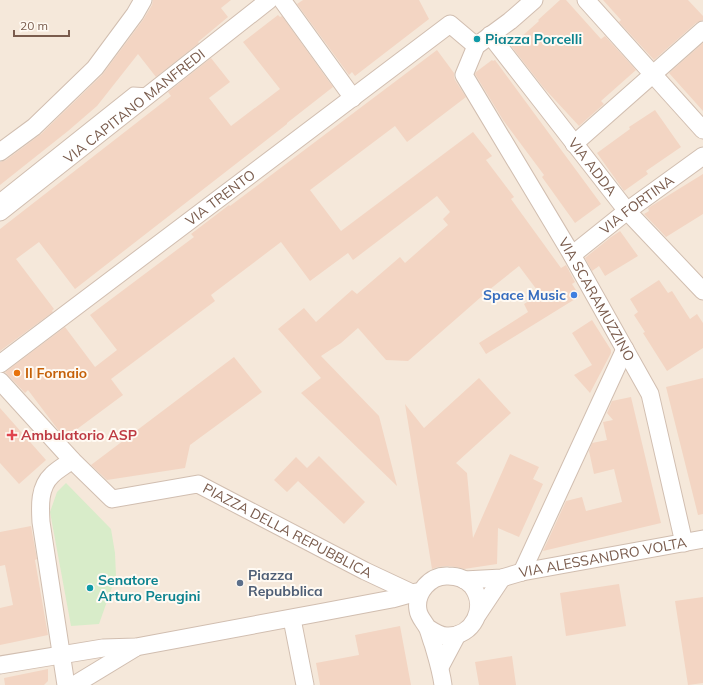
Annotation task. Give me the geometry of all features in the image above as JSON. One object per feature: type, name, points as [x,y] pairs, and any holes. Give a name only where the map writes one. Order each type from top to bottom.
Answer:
[{"type":"street","points":[[0,152],[34,127],[95,68],[135,14],[143,0]]},
{"type":"street","name":"VIA CAPITANO MANFREDI","points":[[0,212],[269,0]]},
{"type":"street","points":[[282,0],[353,98]]},
{"type":"street","points":[[476,46],[510,21],[534,0]]},
{"type":"street","points":[[586,0],[703,130]]},
{"type":"street","name":"VIA TRENTO","points":[[0,364],[450,24],[476,46]]},
{"type":"street","points":[[574,144],[703,30]]},
{"type":"street","name":"VIA ADDA","points":[[490,35],[627,211],[703,291]]},
{"type":"street","name":"VIA SCARAMUZZINO","points":[[476,46],[464,75],[572,255],[650,394],[684,543]]},
{"type":"street","name":"VIA FORTINA","points":[[572,255],[627,211],[703,156]]},
{"type":"street","points":[[522,572],[626,349]]},
{"type":"street","points":[[0,382],[72,460],[51,476],[44,486],[40,498],[41,522],[66,685]]},
{"type":"street","name":"PIAZZA DELLA REPUBBLICA","points":[[72,460],[112,498],[198,484],[365,571],[417,592]]},
{"type":"street","name":"VIA ALESSANDRO VOLTA","points":[[464,580],[502,578],[522,572],[703,539]]},
{"type":"street","points":[[0,664],[103,648],[136,647],[292,619],[392,599],[417,592],[436,578],[445,575],[455,576],[472,586],[477,594],[479,604],[478,614],[473,624],[466,631],[457,635],[446,636],[436,634],[392,599]]},
{"type":"street","name":"VIA ALESSANDRO VOLTA","points":[[478,614],[502,578]]},
{"type":"street","points":[[417,592],[418,610],[440,667],[443,685]]},
{"type":"street","points":[[292,619],[305,685]]},
{"type":"street","points":[[440,667],[457,635]]},
{"type":"street","points":[[74,685],[136,647]]},
{"type":"lane","points":[[0,198],[133,92],[151,93]]},
{"type":"shaded area","points":[[0,0],[703,0],[703,685],[0,685]]},
{"type":"green space","points":[[66,483],[111,529],[115,553],[116,576],[99,624],[71,626],[50,512],[57,492]]},
{"type":"building","points":[[153,0],[231,0],[221,8],[228,17],[198,42],[199,43],[156,77],[138,54],[97,106],[0,185],[0,162],[6,160],[41,134],[102,75],[143,20],[152,5]]},
{"type":"building","points":[[303,0],[419,0],[429,19],[355,76],[352,72],[349,75],[297,4]]},
{"type":"building","points":[[560,0],[566,0],[601,39],[605,36],[636,70],[601,101],[604,104],[579,126],[543,87],[511,46]]},
{"type":"building","points":[[603,0],[688,0],[703,16],[703,20],[696,23],[654,60],[619,22],[621,20]]},
{"type":"building","points":[[278,15],[280,17],[282,16],[333,87],[75,289],[39,242],[16,259],[54,309],[52,311],[53,312],[0,351],[0,229],[171,96],[168,92],[211,58],[230,82],[209,98],[231,126],[280,89],[243,42]]},
{"type":"building","points":[[703,43],[703,111],[669,73]]},
{"type":"building","points":[[437,50],[454,73],[455,80],[466,97],[407,142],[395,126],[310,190],[341,231],[473,132],[492,156],[486,160],[514,197],[511,199],[561,268],[566,265],[575,282],[572,284],[580,296],[486,354],[479,343],[528,312],[524,304],[540,294],[519,266],[489,290],[408,361],[386,360],[358,328],[341,343],[321,356],[379,416],[397,486],[301,393],[321,378],[278,329],[304,308],[316,322],[352,290],[357,294],[400,257],[405,263],[448,225],[443,219],[450,212],[437,196],[353,260],[348,253],[310,281],[281,242],[211,295],[215,301],[111,379],[123,395],[65,438],[28,390],[25,393],[5,372],[65,327],[95,367],[117,350],[90,315],[194,237],[191,234]]},
{"type":"building","points":[[492,60],[495,60],[601,204],[575,223],[542,177],[544,175],[503,120],[475,74]]},
{"type":"building","points":[[655,110],[681,147],[646,171],[648,174],[624,191],[597,153],[630,129],[629,127]]},
{"type":"building","points":[[703,174],[703,214],[666,237],[644,214],[649,211],[648,208]]},
{"type":"building","points":[[620,231],[638,256],[605,276],[599,266],[592,271],[585,258]]},
{"type":"building","points":[[659,280],[668,293],[672,291],[690,319],[697,314],[703,323],[703,348],[667,371],[643,333],[645,332],[634,315],[638,312],[630,299]]},
{"type":"building","points":[[592,320],[611,350],[611,353],[590,393],[574,375],[592,365],[572,333]]},
{"type":"building","points":[[234,357],[262,392],[190,445],[185,468],[107,480],[91,465]]},
{"type":"building","points":[[479,378],[511,413],[456,463],[467,473],[473,538],[510,454],[539,467],[533,479],[543,484],[519,537],[498,528],[497,564],[464,569],[447,566],[432,569],[405,404],[424,428]]},
{"type":"building","points":[[703,378],[703,514],[698,515],[666,387]]},
{"type":"building","points":[[631,397],[661,523],[543,551],[566,501],[582,497],[586,511],[622,502],[614,469],[594,474],[589,451],[592,443],[607,440],[603,422],[613,420],[607,413],[612,401]]},
{"type":"building","name":"Ambulatorio ASP","points":[[0,408],[46,460],[19,484],[0,463]]},
{"type":"building","points":[[319,456],[365,502],[344,524],[298,481],[287,492],[274,480],[296,457],[307,468]]},
{"type":"building","points":[[31,526],[37,559],[35,560],[48,635],[0,645],[0,608],[13,605],[5,565],[0,566],[0,532]]},
{"type":"building","points":[[619,584],[626,626],[566,636],[560,593]]},
{"type":"building","points":[[703,597],[703,683],[688,685],[675,601]]},
{"type":"building","points":[[400,626],[411,685],[320,685],[316,663],[359,655],[355,635]]},
{"type":"building","points":[[512,656],[516,685],[479,685],[475,662]]},
{"type":"building","points":[[48,669],[48,681],[44,685],[5,685],[4,678]]},
{"type":"place","name":"Piazza Porcelli","points":[[477,39]]},
{"type":"place","name":"Space Music","points":[[574,295]]},
{"type":"place","name":"Il Fornaio","points":[[17,373]]},
{"type":"place","name":"Ambulatorio ASP","points":[[12,435]]},
{"type":"place","name":"Piazza Repubblica","points":[[240,583]]},
{"type":"place","name":"Senatore Arturo Perugini","points":[[90,588]]}]
